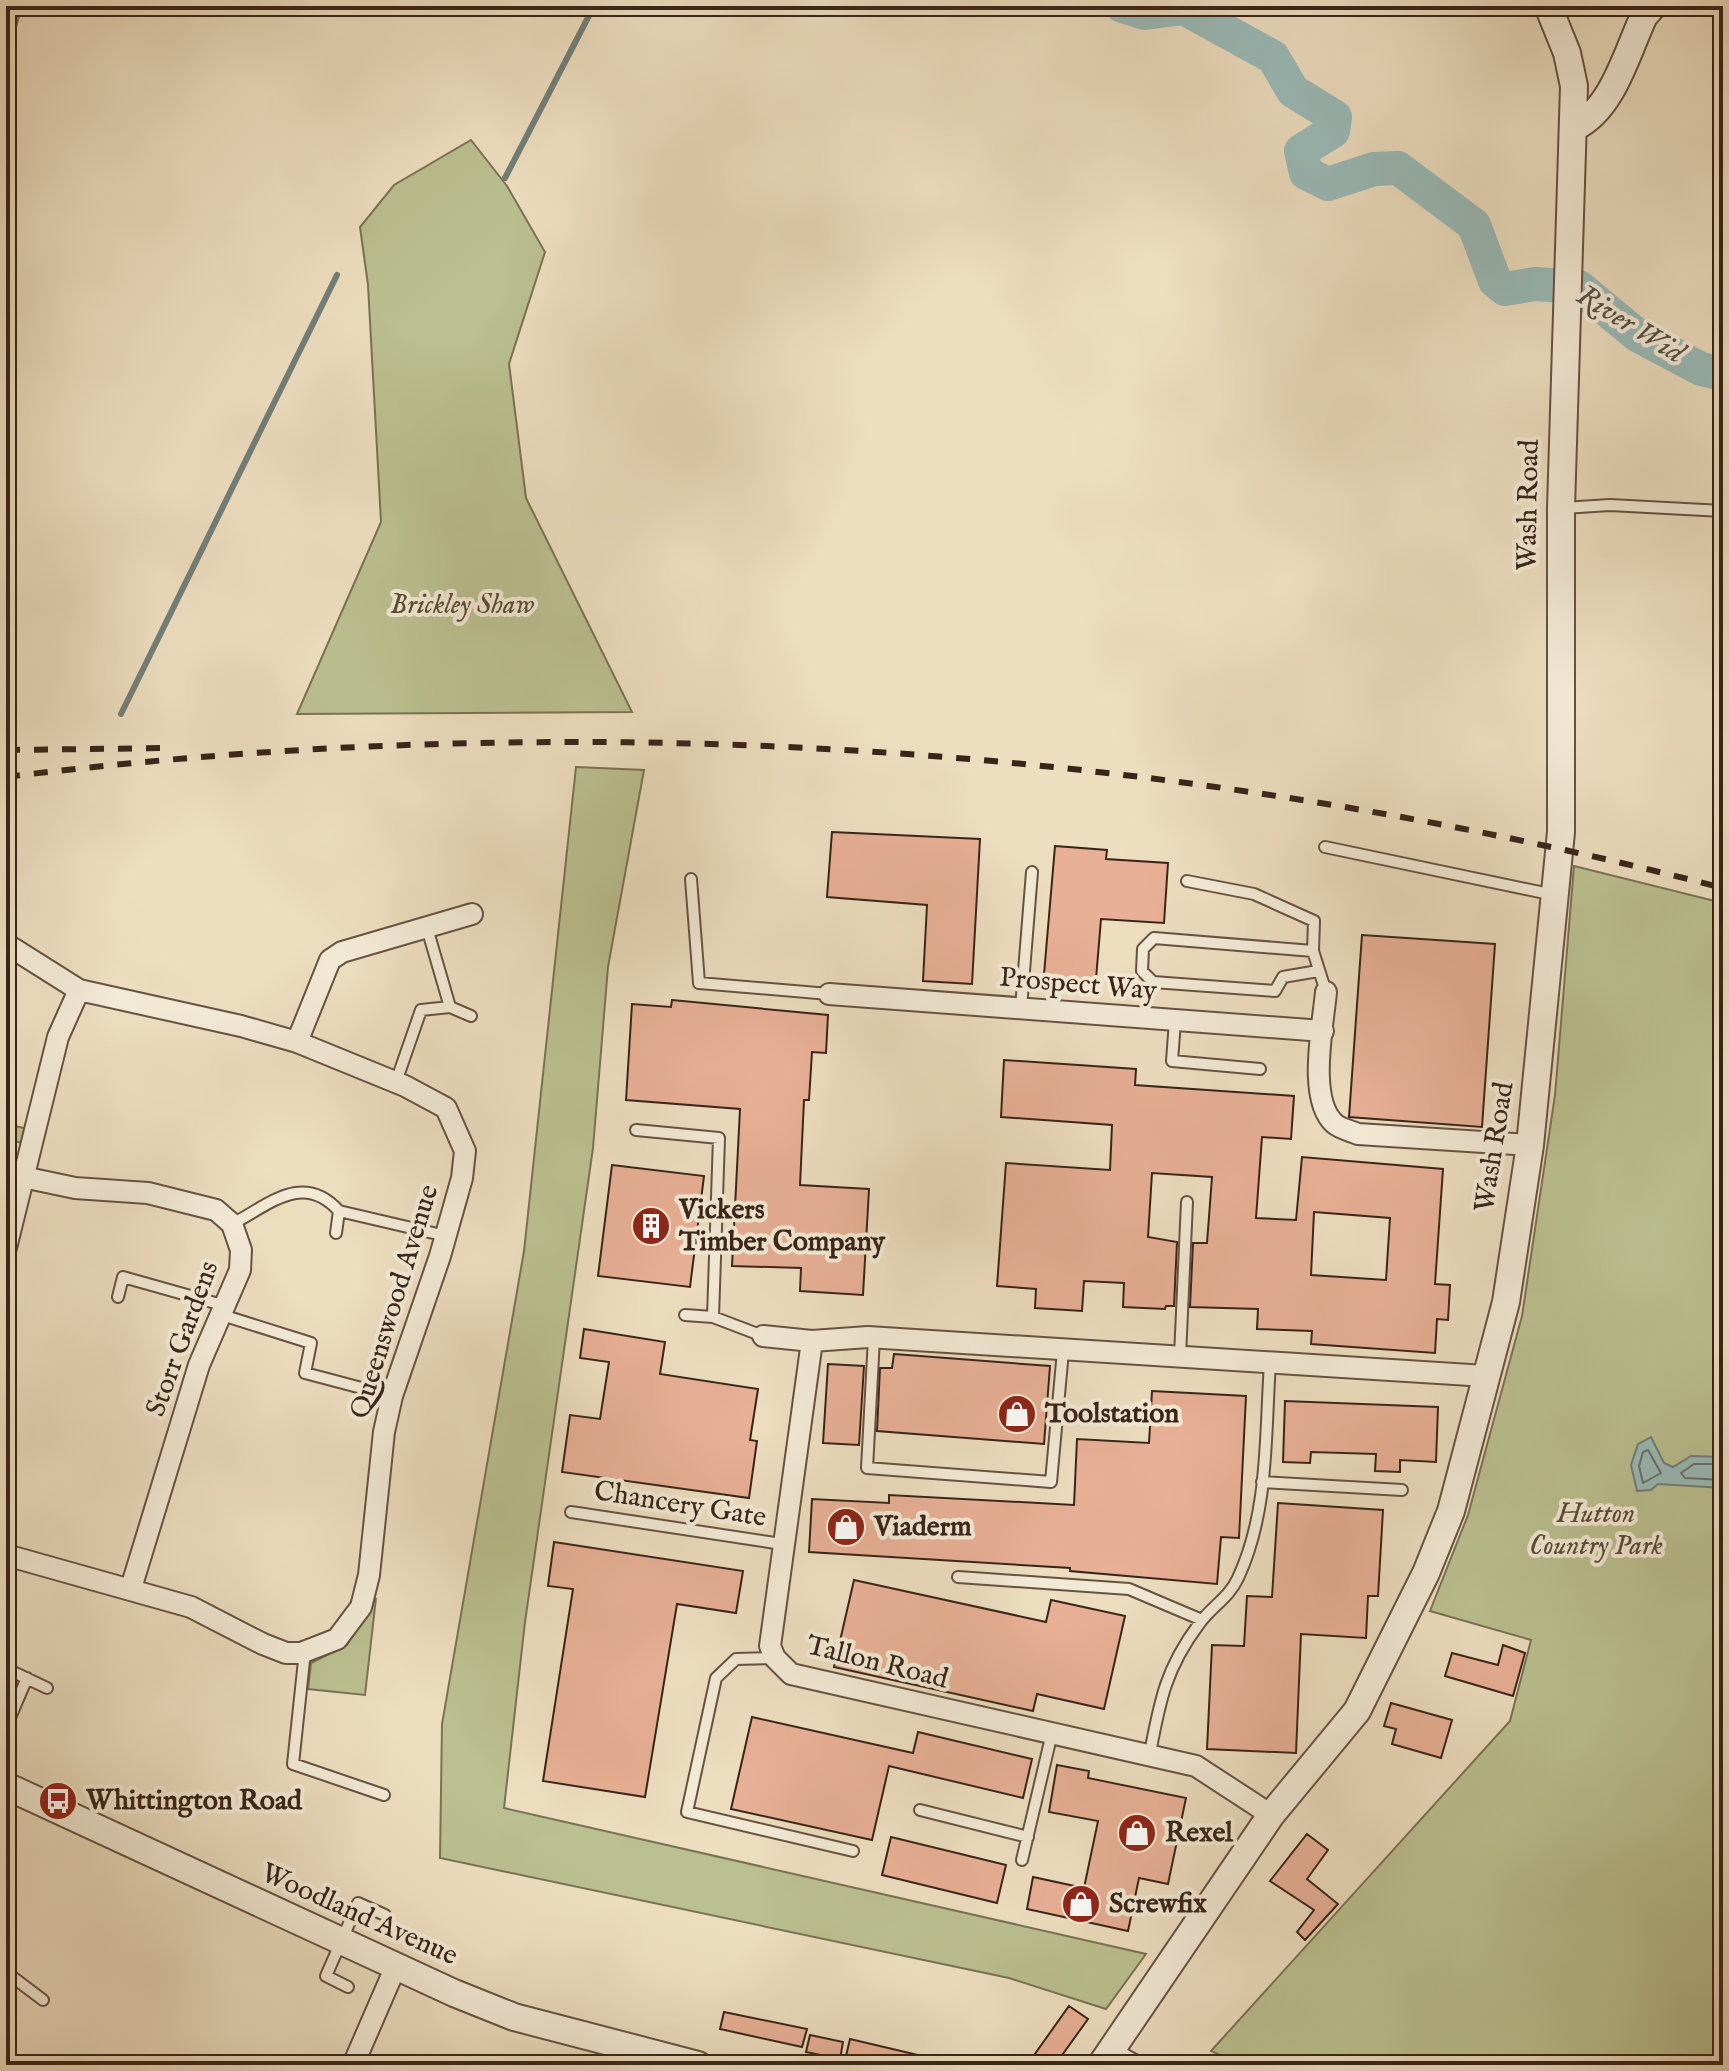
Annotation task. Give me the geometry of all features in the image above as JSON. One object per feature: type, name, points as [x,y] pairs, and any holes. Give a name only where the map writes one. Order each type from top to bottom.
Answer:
[{"type":"street","name":"Wash Road","points":[[1107,2056],[1271,1815],[1357,1711],[1426,1573],[1451,1511],[1506,1302],[1530,1145],[1556,896],[1564,780],[1559,692],[1561,508],[1566,266],[1575,127],[1574,86],[1567,53],[1548,6]]},
{"type":"street","points":[[1575,127],[1603,103],[1644,16],[1653,6]]},
{"type":"street","points":[[297,1042],[330,960],[342,952],[472,914]]},
{"type":"street","name":"Queenswood Avenue","points":[[6,944],[79,990],[241,1026],[297,1042],[396,1082],[446,1108],[459,1131],[465,1151],[462,1178],[446,1236],[392,1396],[384,1432],[369,1575],[361,1607],[337,1639],[305,1651]]},
{"type":"street","points":[[6,1248],[58,1037],[79,990]]},
{"type":"street","points":[[1326,992],[1319,1087],[1324,1110],[1337,1126],[1358,1134],[1530,1145]]},
{"type":"street","name":"Prospect Way","points":[[829,994],[1323,1031]]},
{"type":"street","points":[[23,1177],[75,1188],[148,1193],[216,1210],[232,1224]]},
{"type":"street","name":"Storr Gardens","points":[[131,1588],[199,1365],[240,1270],[241,1250],[232,1224]]},
{"type":"street","points":[[763,1336],[812,1341],[874,1338],[1486,1376]]},
{"type":"street","name":"Tallon Road","points":[[812,1341],[770,1646],[775,1658],[791,1674],[1150,1753],[1196,1766],[1271,1815]]},
{"type":"street","points":[[6,1555],[131,1588],[220,1619],[263,1644],[286,1653],[305,1651]]},
{"type":"street","name":"Woodland Avenue","points":[[6,1786],[396,1966],[514,2017],[698,2065]]},
{"type":"street","points":[[353,2065],[396,1966]]},
{"type":"lane","points":[[1561,508],[1610,505],[1723,511]]},
{"type":"lane","points":[[1325,847],[1556,896]]},
{"type":"lane","points":[[1021,1008],[1032,872]]},
{"type":"lane","points":[[691,879],[699,983],[829,994]]},
{"type":"lane","points":[[1187,881],[1254,894],[1314,921],[1313,951],[1326,992]]},
{"type":"lane","points":[[427,928],[450,1007]]},
{"type":"lane","points":[[1313,951],[1154,938],[1143,949],[1142,971],[1153,982],[1275,991],[1283,977],[1318,971]]},
{"type":"lane","points":[[396,1082],[421,1010],[450,1007],[471,1016]]},
{"type":"lane","points":[[1175,1021],[1172,1061],[1260,1069]]},
{"type":"lane","points":[[636,1130],[719,1138],[713,1317]]},
{"type":"lane","points":[[232,1224],[275,1199],[298,1191],[327,1198],[339,1211],[446,1236]]},
{"type":"lane","points":[[1180,1356],[1187,1202]]},
{"type":"lane","points":[[336,1233],[339,1211]]},
{"type":"lane","points":[[118,1297],[123,1277],[224,1310],[311,1343],[305,1373],[392,1396]]},
{"type":"lane","points":[[685,1315],[713,1317],[763,1336]]},
{"type":"lane","points":[[874,1338],[867,1468],[1036,1481],[1051,1482],[1063,1351]]},
{"type":"lane","points":[[1150,1753],[1162,1689],[1173,1661],[1202,1620],[1226,1598],[1237,1581],[1259,1517],[1270,1363]]},
{"type":"lane","points":[[1262,1482],[1402,1490]]},
{"type":"lane","name":"Chancery Gate","points":[[571,1512],[782,1544]]},
{"type":"lane","points":[[958,1577],[1129,1589],[1202,1620]]},
{"type":"lane","points":[[305,1651],[293,1764],[384,1795]]},
{"type":"lane","points":[[775,1658],[736,1659],[716,1678],[687,1812],[853,1851]]},
{"type":"lane","points":[[7,1669],[47,1688]]},
{"type":"lane","points":[[6,1727],[27,1678]]},
{"type":"lane","points":[[1022,1860],[1052,1733]]},
{"type":"lane","points":[[920,1810],[1028,1837]]},
{"type":"lane","points":[[348,1987],[326,1976],[358,1903],[385,1915]]},
{"type":"lane","points":[[6,1972],[43,2000]]},
{"type":"lane","points":[[1107,2056],[1144,2065]]},
{"type":"green space","points":[[6,6],[22,6],[6,61]]},
{"type":"green space","name":"Brickley Shaw","points":[[471,140],[507,186],[545,252],[509,364],[526,498],[632,712],[297,714],[381,522],[368,285],[360,227],[394,185]]},
{"type":"green space","points":[[576,767],[644,770],[608,967],[593,1148],[525,1622],[504,1808],[1146,1954],[1106,2009],[1009,1978],[440,1858],[442,1724],[524,1251]]},
{"type":"green space","name":"Hutton Country Park","points":[[1574,866],[1723,903],[1723,2065],[1242,2065],[1211,2051],[1510,1721],[1531,1640],[1430,1611],[1468,1515],[1522,1316],[1555,1095]]},
{"type":"green space","points":[[6,1124],[33,1130],[30,1144],[6,1140]]},
{"type":"green space","points":[[376,1598],[365,1695],[308,1689],[311,1663],[347,1645]]},
{"type":"water","points":[[1651,1437],[1664,1463],[1673,1467],[1691,1456],[1723,1457],[1723,1488],[1658,1484],[1651,1490],[1637,1491],[1631,1465],[1638,1444]]},
{"type":"building","points":[[832,832],[980,839],[972,984],[923,981],[927,905],[827,897]]},
{"type":"building","points":[[1055,846],[1107,850],[1106,859],[1168,863],[1164,923],[1101,919],[1095,991],[1043,986]]},
{"type":"building","points":[[1362,935],[1495,944],[1482,1127],[1349,1117]]},
{"type":"building","points":[[672,1000],[828,1015],[826,1053],[812,1052],[809,1100],[804,1100],[800,1185],[869,1189],[863,1295],[800,1291],[801,1268],[732,1266],[740,1109],[626,1100],[632,1004],[671,1007]]},
{"type":"building","points":[[1004,1060],[1136,1069],[1135,1085],[1294,1096],[1291,1139],[1262,1137],[1256,1218],[1296,1220],[1302,1157],[1443,1169],[1435,1284],[1450,1285],[1448,1320],[1437,1319],[1435,1353],[1311,1344],[1312,1331],[1257,1329],[1258,1309],[1190,1307],[1193,1243],[1207,1243],[1212,1177],[1152,1173],[1148,1237],[1177,1242],[1174,1306],[1166,1306],[1165,1309],[1123,1307],[1124,1283],[1084,1281],[1082,1311],[1035,1308],[1036,1289],[997,1286],[1006,1163],[1110,1170],[1112,1125],[1001,1117]],"holes":[[[1314,1212],[1390,1218],[1386,1280],[1311,1275]]]},
{"type":"building","name":"Vickers Timber Company","points":[[612,1165],[704,1176],[690,1287],[598,1276]]},
{"type":"building","points":[[584,1329],[665,1342],[660,1374],[758,1389],[750,1440],[757,1441],[749,1498],[562,1472],[570,1415],[600,1419],[609,1362],[580,1358]]},
{"type":"building","points":[[894,1354],[1050,1366],[1044,1444],[877,1431],[880,1368],[892,1368]]},
{"type":"building","points":[[828,1364],[864,1366],[859,1445],[823,1443]]},
{"type":"building","points":[[1152,1391],[1246,1396],[1239,1538],[1221,1537],[1217,1584],[1070,1571],[1070,1568],[809,1552],[812,1499],[889,1503],[889,1495],[1074,1505],[1077,1439],[1149,1443]]},
{"type":"building","points":[[1285,1401],[1438,1407],[1436,1462],[1400,1460],[1400,1472],[1375,1471],[1376,1454],[1311,1452],[1310,1463],[1283,1462]]},
{"type":"building","points":[[1278,1503],[1383,1510],[1378,1596],[1368,1596],[1366,1638],[1301,1634],[1296,1753],[1207,1749],[1212,1645],[1244,1646],[1247,1596],[1272,1597]]},
{"type":"building","points":[[554,1542],[743,1571],[736,1613],[677,1604],[645,1797],[543,1781],[573,1589],[548,1586]]},
{"type":"building","points":[[854,1580],[1046,1622],[1051,1600],[1125,1616],[1104,1709],[1037,1694],[1033,1711],[834,1667]]},
{"type":"building","points":[[1503,1645],[1525,1653],[1513,1696],[1445,1676],[1452,1653],[1498,1665]]},
{"type":"building","points":[[1391,1703],[1452,1720],[1441,1758],[1392,1744],[1396,1729],[1384,1726]]},
{"type":"building","points":[[752,1717],[913,1753],[918,1732],[1032,1759],[1023,1798],[889,1766],[872,1840],[731,1809]]},
{"type":"building","points":[[1057,1765],[1089,1771],[1088,1778],[1186,1798],[1168,1884],[1139,1878],[1128,1931],[1027,1909],[1033,1877],[1084,1888],[1098,1821],[1049,1812]]},
{"type":"building","points":[[1307,1834],[1328,1850],[1307,1879],[1338,1904],[1305,1940],[1297,1932],[1314,1910],[1270,1881]]},
{"type":"building","points":[[891,1837],[1006,1865],[997,1903],[882,1875]]},
{"type":"building","points":[[1069,2006],[1088,2019],[1055,2065],[1027,2065]]},
{"type":"building","points":[[724,2012],[807,2029],[802,2047],[720,2029]]},
{"type":"building","points":[[810,2035],[843,2042],[840,2059],[806,2052]]},
{"type":"building","points":[[850,2039],[935,2059],[935,2065],[886,2065],[846,2056]]},
{"type":"waterway","points":[[505,178],[594,6]]},
{"type":"waterway","name":"River Wid","points":[[1122,6],[1145,13],[1184,8],[1273,57],[1293,91],[1335,117],[1333,131],[1301,151],[1306,173],[1328,184],[1374,169],[1398,168],[1474,225],[1495,281],[1505,289],[1535,284],[1579,287],[1637,335],[1701,369],[1723,374]]},
{"type":"waterway","points":[[121,714],[337,275]]},
{"type":"railway","points":[[6,777],[221,755],[437,744],[653,743],[869,752],[1085,770],[1299,800],[1512,839],[1723,888]]},
{"type":"railway","points":[[6,750],[170,748]]},
{"type":"place","name":"Vickers Timber Company","points":[[651,1226]]},
{"type":"place","name":"Toolstation","points":[[1017,1414]]},
{"type":"place","name":"Viaderm","points":[[846,1527]]},
{"type":"place","name":"Whittington Road","points":[[58,1801]]},
{"type":"place","name":"Rexel","points":[[1137,1833]]},
{"type":"place","name":"Screwfix","points":[[1081,1904]]}]
